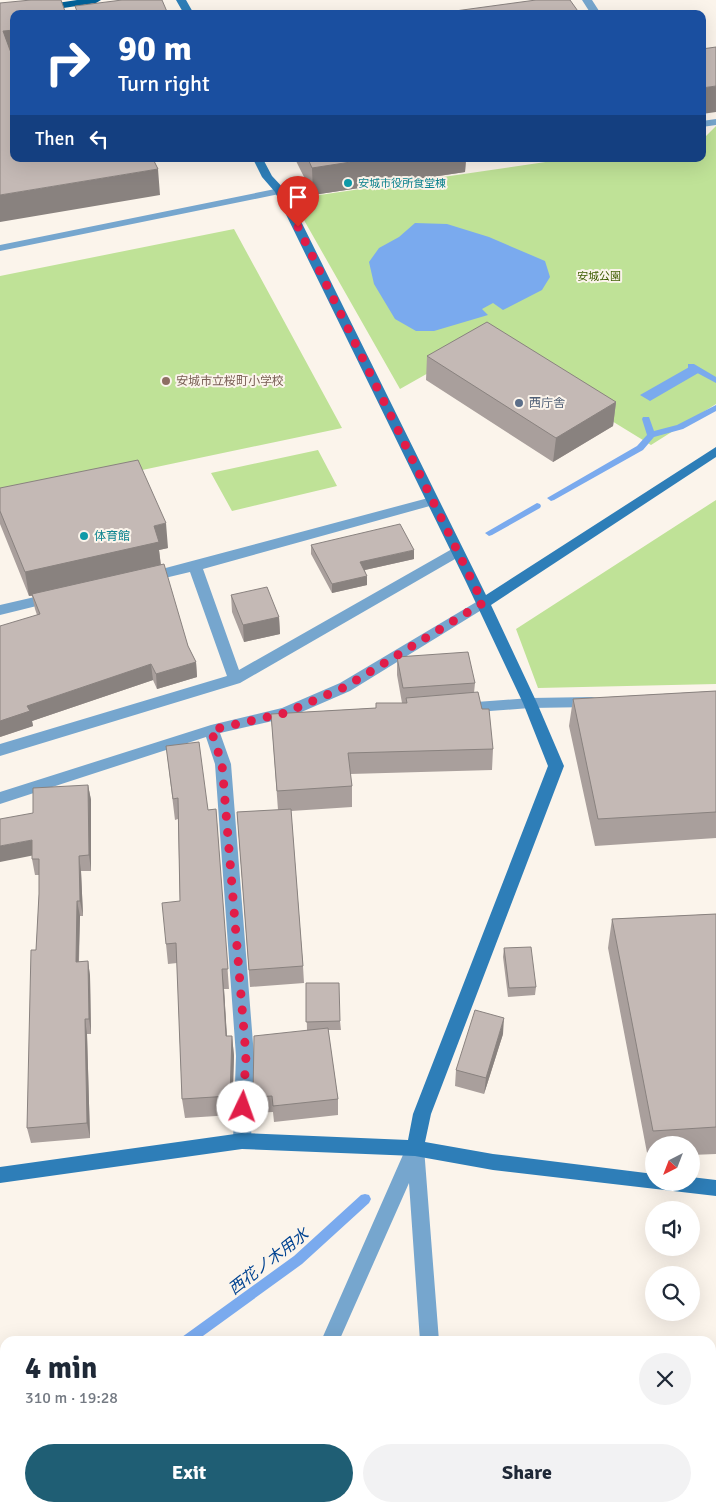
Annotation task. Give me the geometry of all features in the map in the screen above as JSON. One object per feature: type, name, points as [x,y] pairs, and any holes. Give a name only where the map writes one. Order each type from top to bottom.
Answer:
[{"type":"main road","points":[[35,6],[96,0]]},
{"type":"street","points":[[591,7],[603,0]]},
{"type":"street","points":[[260,162],[267,176],[280,191],[483,603],[530,704],[556,766],[422,1114],[415,1148],[332,1336]]},
{"type":"street","points":[[0,248],[280,191]]},
{"type":"street","points":[[0,798],[211,730],[285,713],[345,687],[483,603],[716,451]]},
{"type":"street","points":[[137,580],[432,501]]},
{"type":"street","points":[[0,750],[235,679],[457,552]]},
{"type":"street","points":[[195,566],[235,679]]},
{"type":"street","points":[[0,610],[68,595]]},
{"type":"street","points":[[453,709],[530,704],[609,702]]},
{"type":"street","points":[[285,713],[320,715]]},
{"type":"street","points":[[211,730],[222,764],[246,1056],[242,1141]]},
{"type":"street","points":[[0,1175],[242,1141],[415,1148],[494,1162],[645,1181]]},
{"type":"street","points":[[415,1148],[430,1336]]},
{"type":"street","points":[[700,1186],[716,1188]]},
{"type":"green space","name":"安城公園","points":[[716,126],[716,404],[651,445],[483,342],[400,389],[292,199],[545,162],[706,162],[706,136]]},
{"type":"green space","name":"安城市立桜町小学校","points":[[234,229],[342,428],[0,500],[0,276]]},
{"type":"green space","points":[[318,450],[337,486],[232,511],[211,473]]},
{"type":"green space","points":[[716,500],[716,684],[538,688],[516,629]]},
{"type":"water","points":[[415,223],[447,224],[489,237],[545,261],[550,277],[542,290],[503,310],[493,303],[482,309],[488,315],[434,331],[416,331],[395,319],[374,284],[369,262],[379,248],[399,237]]},
{"type":"water","points":[[691,366],[700,372],[650,401],[640,395]]},
{"type":"building","points":[[61,0],[65,10],[10,10],[10,30],[3,31],[10,50],[10,162],[154,162],[158,169],[0,195],[0,3]]},
{"type":"building","points":[[122,0],[162,0],[166,10],[76,10],[75,6]]},
{"type":"building","points":[[536,0],[570,0],[577,10],[462,10]]},
{"type":"building","points":[[716,47],[716,86],[706,87],[706,48]]},
{"type":"building","points":[[309,162],[351,162],[312,168]]},
{"type":"building","points":[[487,322],[616,402],[556,438],[427,356]]},
{"type":"building","name":"体育館","points":[[138,460],[166,523],[154,526],[159,542],[25,572],[0,511],[0,488]]},
{"type":"building","points":[[400,524],[414,550],[360,562],[367,576],[332,584],[311,545]]},
{"type":"building","points":[[164,564],[188,646],[196,662],[156,674],[151,664],[27,706],[30,711],[0,721],[0,626],[40,614],[32,594]]},
{"type":"building","points":[[267,587],[279,617],[243,625],[231,595]]},
{"type":"building","points":[[468,652],[475,683],[403,688],[397,657]]},
{"type":"building","points":[[716,691],[716,812],[598,819],[573,699]]},
{"type":"building","points":[[478,692],[482,709],[489,709],[493,749],[348,753],[352,786],[277,791],[271,714],[376,708],[376,703],[407,703],[406,698]]},
{"type":"building","points":[[199,742],[208,810],[216,809],[228,969],[222,969],[226,1036],[232,1036],[230,1096],[182,1099],[176,943],[166,944],[162,903],[180,901],[178,798],[173,799],[166,746]]},
{"type":"building","points":[[88,785],[89,855],[79,856],[80,901],[77,901],[76,962],[88,961],[89,1019],[85,1019],[87,1123],[27,1128],[31,950],[36,950],[39,859],[32,859],[32,840],[0,846],[0,819],[33,813],[33,788]]},
{"type":"building","points":[[291,809],[303,966],[249,970],[237,812]]},
{"type":"building","points":[[716,914],[716,1127],[653,1131],[612,919]]},
{"type":"building","points":[[531,947],[536,987],[509,988],[504,948]]},
{"type":"building","points":[[306,983],[339,983],[340,1021],[306,1022]]},
{"type":"building","points":[[475,1010],[504,1018],[486,1078],[456,1070]]},
{"type":"building","points":[[328,1028],[338,1099],[273,1106],[272,1096],[253,1097],[254,1036]]},
{"type":"waterway","points":[[691,366],[716,380]]},
{"type":"waterway","points":[[651,435],[680,427],[716,408]]},
{"type":"waterway","points":[[646,419],[651,435]]},
{"type":"waterway","points":[[551,498],[640,448],[651,435]]},
{"type":"waterway","points":[[489,533],[537,506]]},
{"type":"waterway","name":"西花ノ木用水","points":[[193,1336],[298,1260],[365,1199]]},
{"type":"place","name":"安城市役所食堂棟","points":[[348,183]]},
{"type":"place","name":"安城市立桜町小学校","points":[[166,381]]},
{"type":"place","name":"西庁舎","points":[[519,403]]},
{"type":"place","name":"体育館","points":[[84,536]]},
{"type":"route","points":[[243,1107],[246,1056],[222,764],[211,730],[285,713],[345,687],[483,603],[298,227]]}]
